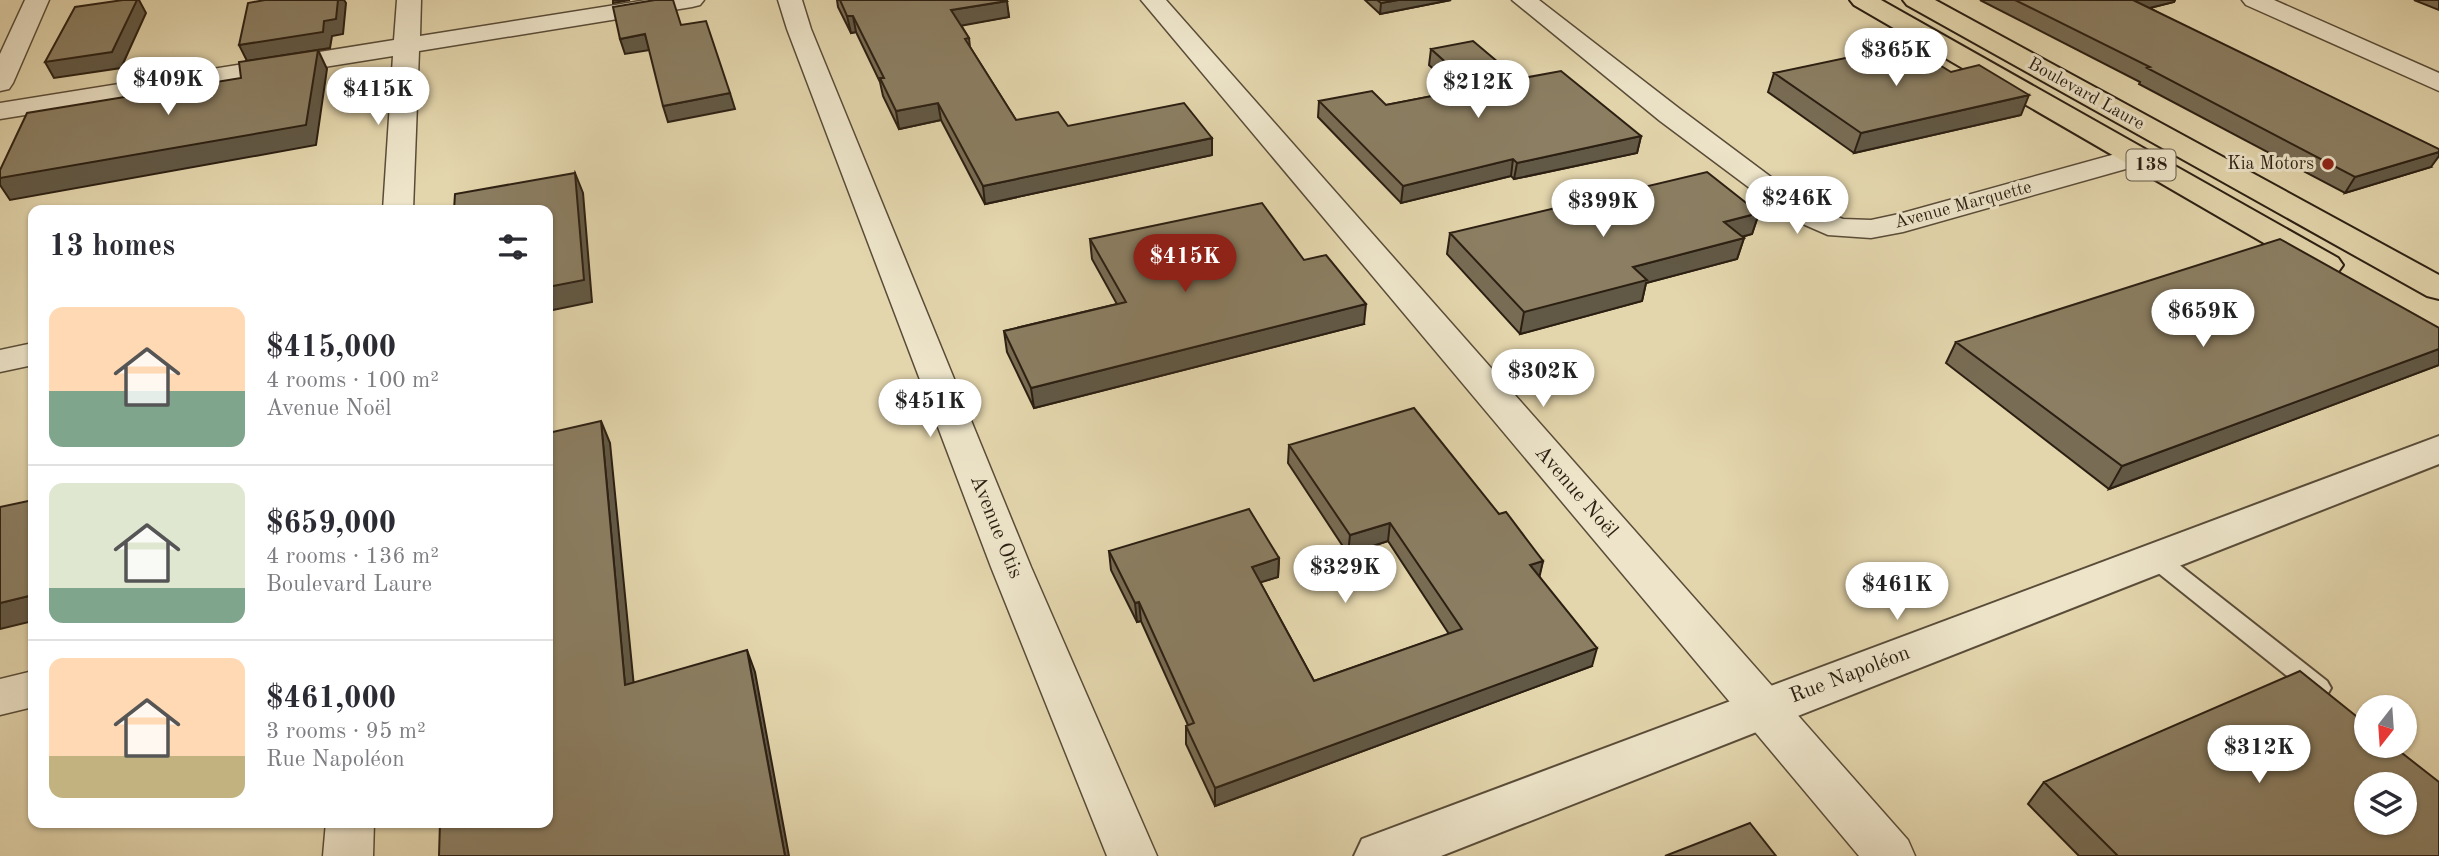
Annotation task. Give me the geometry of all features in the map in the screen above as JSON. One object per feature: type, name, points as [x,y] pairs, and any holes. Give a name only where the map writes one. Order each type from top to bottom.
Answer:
[{"type":"highway","name":"Boulevard Laure","points":[[1863,0],[2354,282]]},
{"type":"highway","name":"Boulevard Laure","points":[[1916,0],[2439,289]]},
{"type":"street","points":[[0,83],[37,0]]},
{"type":"street","points":[[398,205],[409,0]]},
{"type":"street","points":[[0,111],[692,0]]},
{"type":"street","name":"Avenue Otis","points":[[790,0],[799,29],[1011,567],[1132,856]]},
{"type":"street","name":"Avenue Noël","points":[[1153,0],[1889,856]]},
{"type":"street","name":"Avenue Marquette","points":[[1524,0],[1761,183],[1816,219],[1839,228],[1871,229],[1903,223],[2137,157]]},
{"type":"street","points":[[2254,0],[2439,83]]},
{"type":"street","points":[[0,361],[28,355]]},
{"type":"street","name":"Rue Napoléon","points":[[1380,856],[2439,449]]},
{"type":"street","points":[[0,697],[28,690]]},
{"type":"street","points":[[348,856],[350,828]]},
{"type":"lane","points":[[2155,558],[2334,700]]},
{"type":"building","points":[[137,0],[112,52],[45,62],[75,7]]},
{"type":"building","points":[[265,0],[338,0],[336,19],[324,21],[323,32],[239,45],[248,3]]},
{"type":"building","points":[[673,0],[681,25],[706,21],[730,93],[663,106],[645,34],[620,39],[613,7]]},
{"type":"building","points":[[840,0],[1006,0],[951,10],[969,38],[965,39],[1016,120],[1058,112],[1068,126],[1184,103],[1212,138],[983,186],[938,103],[896,111],[880,78],[884,78],[853,16],[847,16]]},
{"type":"building","points":[[1377,0],[1398,0],[1381,3]]},
{"type":"building","points":[[2015,0],[2133,0],[2439,149],[2439,152],[2355,177],[2147,68],[2150,67]]},
{"type":"building","points":[[1473,41],[1518,79],[1561,71],[1641,136],[1517,163],[1513,159],[1403,186],[1319,101],[1372,91],[1386,105],[1474,88],[1431,49]]},
{"type":"building","points":[[1907,45],[1951,72],[1979,65],[2029,95],[1861,133],[1774,73]]},
{"type":"building","points":[[318,50],[306,125],[0,178],[0,170],[27,113],[241,78],[239,62]]},
{"type":"building","points":[[1707,172],[1759,213],[1724,222],[1744,238],[1633,267],[1647,280],[1524,312],[1450,233]]},
{"type":"building","points":[[575,173],[584,280],[553,286],[553,205],[454,205],[455,194]]},
{"type":"building","points":[[1262,203],[1304,260],[1326,255],[1366,304],[1031,388],[1004,331],[1126,302],[1090,239]]},
{"type":"building","points":[[2280,239],[2439,328],[2439,349],[2122,466],[1956,342]]},
{"type":"building","points":[[1414,408],[1499,514],[1506,512],[1543,561],[1530,565],[1597,648],[1215,788],[1186,726],[1194,723],[1139,602],[1135,603],[1109,551],[1249,509],[1279,558],[1252,567],[1314,681],[1462,629],[1390,523],[1350,535],[1289,445]]},
{"type":"building","points":[[601,421],[625,685],[747,650],[785,856],[439,856],[440,828],[553,828],[553,432]]},
{"type":"building","points":[[28,501],[28,596],[0,603],[0,507]]},
{"type":"building","points":[[2300,671],[2354,714],[2354,758],[2408,758],[2439,782],[2439,856],[2118,856],[2044,782]]},
{"type":"building","points":[[1750,823],[1776,856],[1665,856]]},
{"type":"place","name":"Kia Motors","points":[[2328,164]]}]
